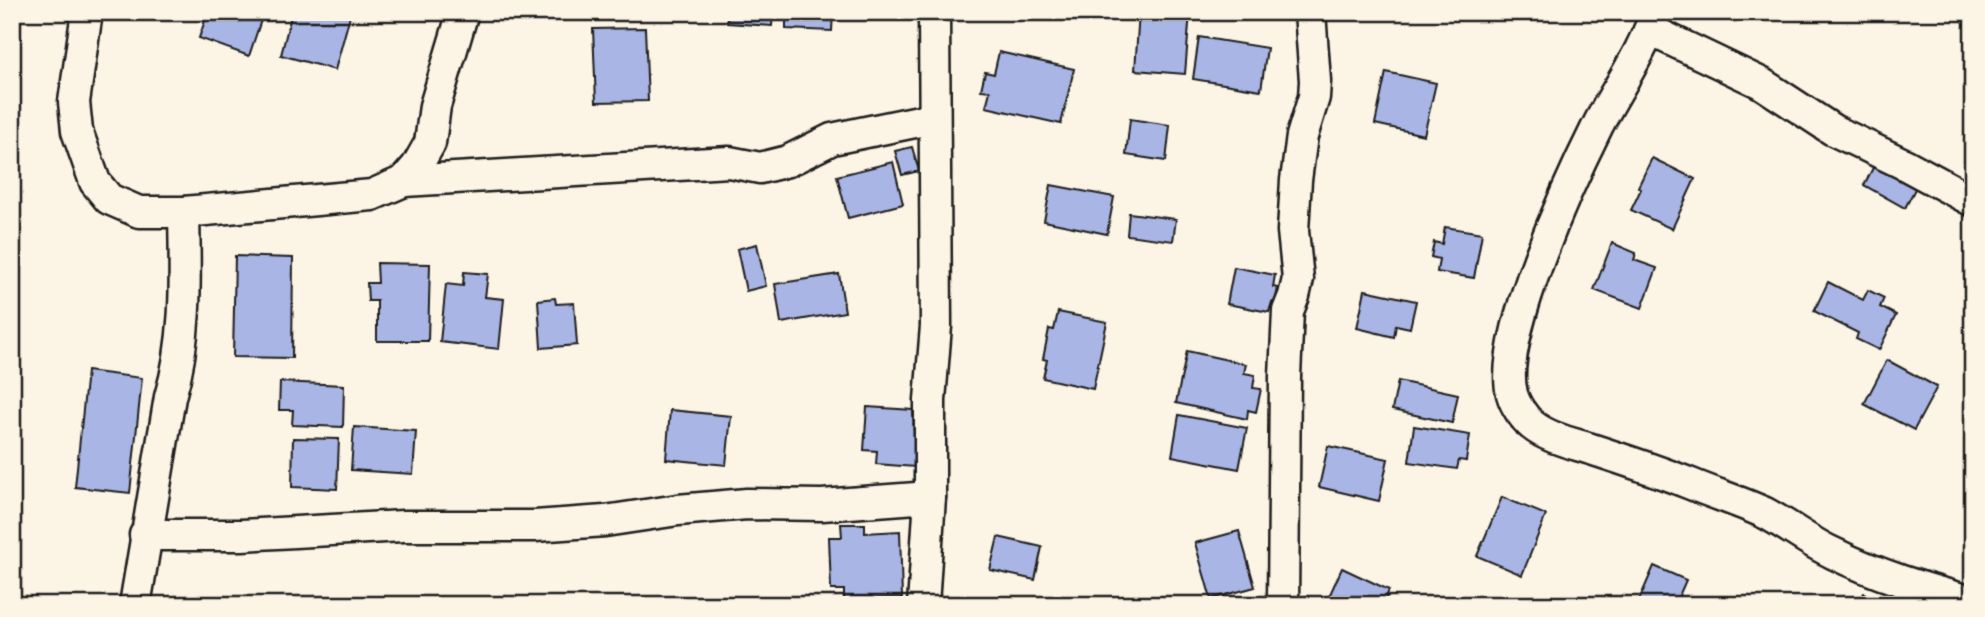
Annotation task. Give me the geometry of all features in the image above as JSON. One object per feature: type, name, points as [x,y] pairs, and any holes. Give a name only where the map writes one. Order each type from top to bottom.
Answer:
[{"type":"street","points":[[86,12],[74,102],[77,131],[95,182],[109,199],[139,212],[184,212],[372,195],[404,181],[729,162],[760,168],[788,161],[832,139],[934,118]]},
{"type":"street","points":[[404,181],[417,166],[430,143],[435,106],[463,12]]},
{"type":"street","points":[[923,605],[930,498],[930,400],[936,326],[934,12]]},
{"type":"street","points":[[1283,605],[1284,376],[1288,311],[1297,279],[1293,230],[1296,180],[1302,136],[1314,97],[1310,12]]},
{"type":"street","points":[[1973,201],[1833,130],[1761,83],[1653,21],[1572,181],[1531,284],[1516,335],[1510,372],[1513,395],[1522,413],[1533,426],[1553,436],[1653,470],[1762,512],[1830,552],[1851,561],[1924,589],[1973,601]]},
{"type":"street","points":[[135,605],[170,397],[178,369],[183,322],[184,212]]},
{"type":"street","points":[[145,535],[242,535],[403,526],[536,526],[605,521],[747,504],[822,505],[930,498]]},
{"type":"building","points":[[208,12],[239,12],[261,20],[249,56],[199,38]]},
{"type":"building","points":[[292,12],[351,12],[335,70],[281,55]]},
{"type":"building","points":[[728,12],[773,12],[772,26],[727,23]]},
{"type":"building","points":[[786,12],[833,12],[832,31],[786,29]]},
{"type":"building","points":[[1139,12],[1190,12],[1185,74],[1135,70]]},
{"type":"building","points":[[645,28],[648,101],[596,102],[593,29]]},
{"type":"building","points":[[1199,37],[1267,48],[1261,90],[1193,79]]},
{"type":"building","points":[[999,52],[1074,69],[1061,124],[986,107],[990,91],[981,90],[985,72],[994,74]]},
{"type":"building","points":[[1386,72],[1436,83],[1424,135],[1375,124]]},
{"type":"building","points":[[1130,119],[1170,125],[1166,161],[1126,155]]},
{"type":"building","points":[[912,147],[919,171],[902,175],[895,151]]},
{"type":"building","points":[[1652,158],[1695,179],[1672,229],[1631,210],[1641,189],[1638,187]]},
{"type":"building","points":[[893,162],[903,204],[848,218],[837,176]]},
{"type":"building","points":[[1875,164],[1916,187],[1905,208],[1864,185]]},
{"type":"building","points":[[1051,185],[1114,197],[1107,234],[1044,221]]},
{"type":"building","points":[[1129,213],[1176,219],[1173,241],[1127,235]]},
{"type":"building","points":[[1445,227],[1482,233],[1474,278],[1437,272],[1439,259],[1431,257],[1434,242],[1442,244]]},
{"type":"building","points":[[1612,243],[1636,253],[1634,260],[1657,268],[1642,308],[1594,290]]},
{"type":"building","points":[[757,244],[766,286],[746,291],[737,249]]},
{"type":"building","points":[[235,256],[293,258],[292,358],[233,357]]},
{"type":"building","points":[[377,263],[430,264],[428,341],[377,341],[377,301],[368,301],[367,283],[378,283]]},
{"type":"building","points":[[1234,267],[1275,275],[1273,287],[1278,288],[1275,303],[1272,302],[1269,312],[1227,304]]},
{"type":"building","points":[[464,272],[488,274],[485,297],[504,299],[499,349],[440,342],[446,284],[463,286]]},
{"type":"building","points":[[839,274],[845,312],[781,323],[775,284]]},
{"type":"building","points":[[1828,282],[1863,300],[1868,290],[1884,298],[1880,307],[1896,315],[1879,350],[1856,339],[1858,333],[1814,311]]},
{"type":"building","points":[[1365,290],[1416,301],[1410,328],[1396,325],[1394,337],[1357,328]]},
{"type":"building","points":[[555,298],[556,304],[574,303],[577,345],[541,348],[538,300]]},
{"type":"building","points":[[1058,312],[1107,322],[1093,389],[1043,378],[1047,360],[1043,359],[1049,329],[1054,330]]},
{"type":"building","points":[[1187,351],[1246,364],[1244,373],[1255,375],[1253,388],[1261,389],[1256,412],[1248,410],[1247,419],[1176,403]]},
{"type":"building","points":[[1887,360],[1937,387],[1914,430],[1864,404]]},
{"type":"building","points":[[87,371],[142,378],[130,493],[75,487]]},
{"type":"building","points":[[1398,381],[1458,394],[1452,423],[1392,410]]},
{"type":"building","points":[[280,382],[344,385],[343,427],[292,425],[293,410],[279,410]]},
{"type":"building","points":[[867,407],[913,410],[915,467],[876,464],[877,451],[864,450]]},
{"type":"building","points":[[670,410],[731,416],[726,465],[666,459]]},
{"type":"building","points":[[1179,415],[1247,428],[1239,469],[1172,456]]},
{"type":"building","points":[[1414,426],[1470,435],[1466,461],[1459,460],[1457,469],[1409,462]]},
{"type":"building","points":[[354,427],[416,431],[413,474],[351,470]]},
{"type":"building","points":[[293,438],[339,439],[337,489],[292,487]]},
{"type":"building","points":[[1328,446],[1388,459],[1379,501],[1319,487]]},
{"type":"building","points":[[1502,497],[1546,515],[1522,575],[1477,556]]},
{"type":"building","points":[[841,524],[865,524],[865,533],[900,531],[902,598],[844,599],[844,590],[831,590],[829,537],[842,537]]},
{"type":"building","points":[[1239,531],[1255,587],[1211,599],[1195,543]]},
{"type":"building","points":[[998,537],[1042,547],[1035,580],[990,570]]},
{"type":"building","points":[[1654,566],[1686,580],[1675,605],[1637,605]]},
{"type":"building","points":[[1342,568],[1389,590],[1383,605],[1325,605]]},
{"type":"building","points":[[1864,593],[1885,605],[1857,605]]}]
